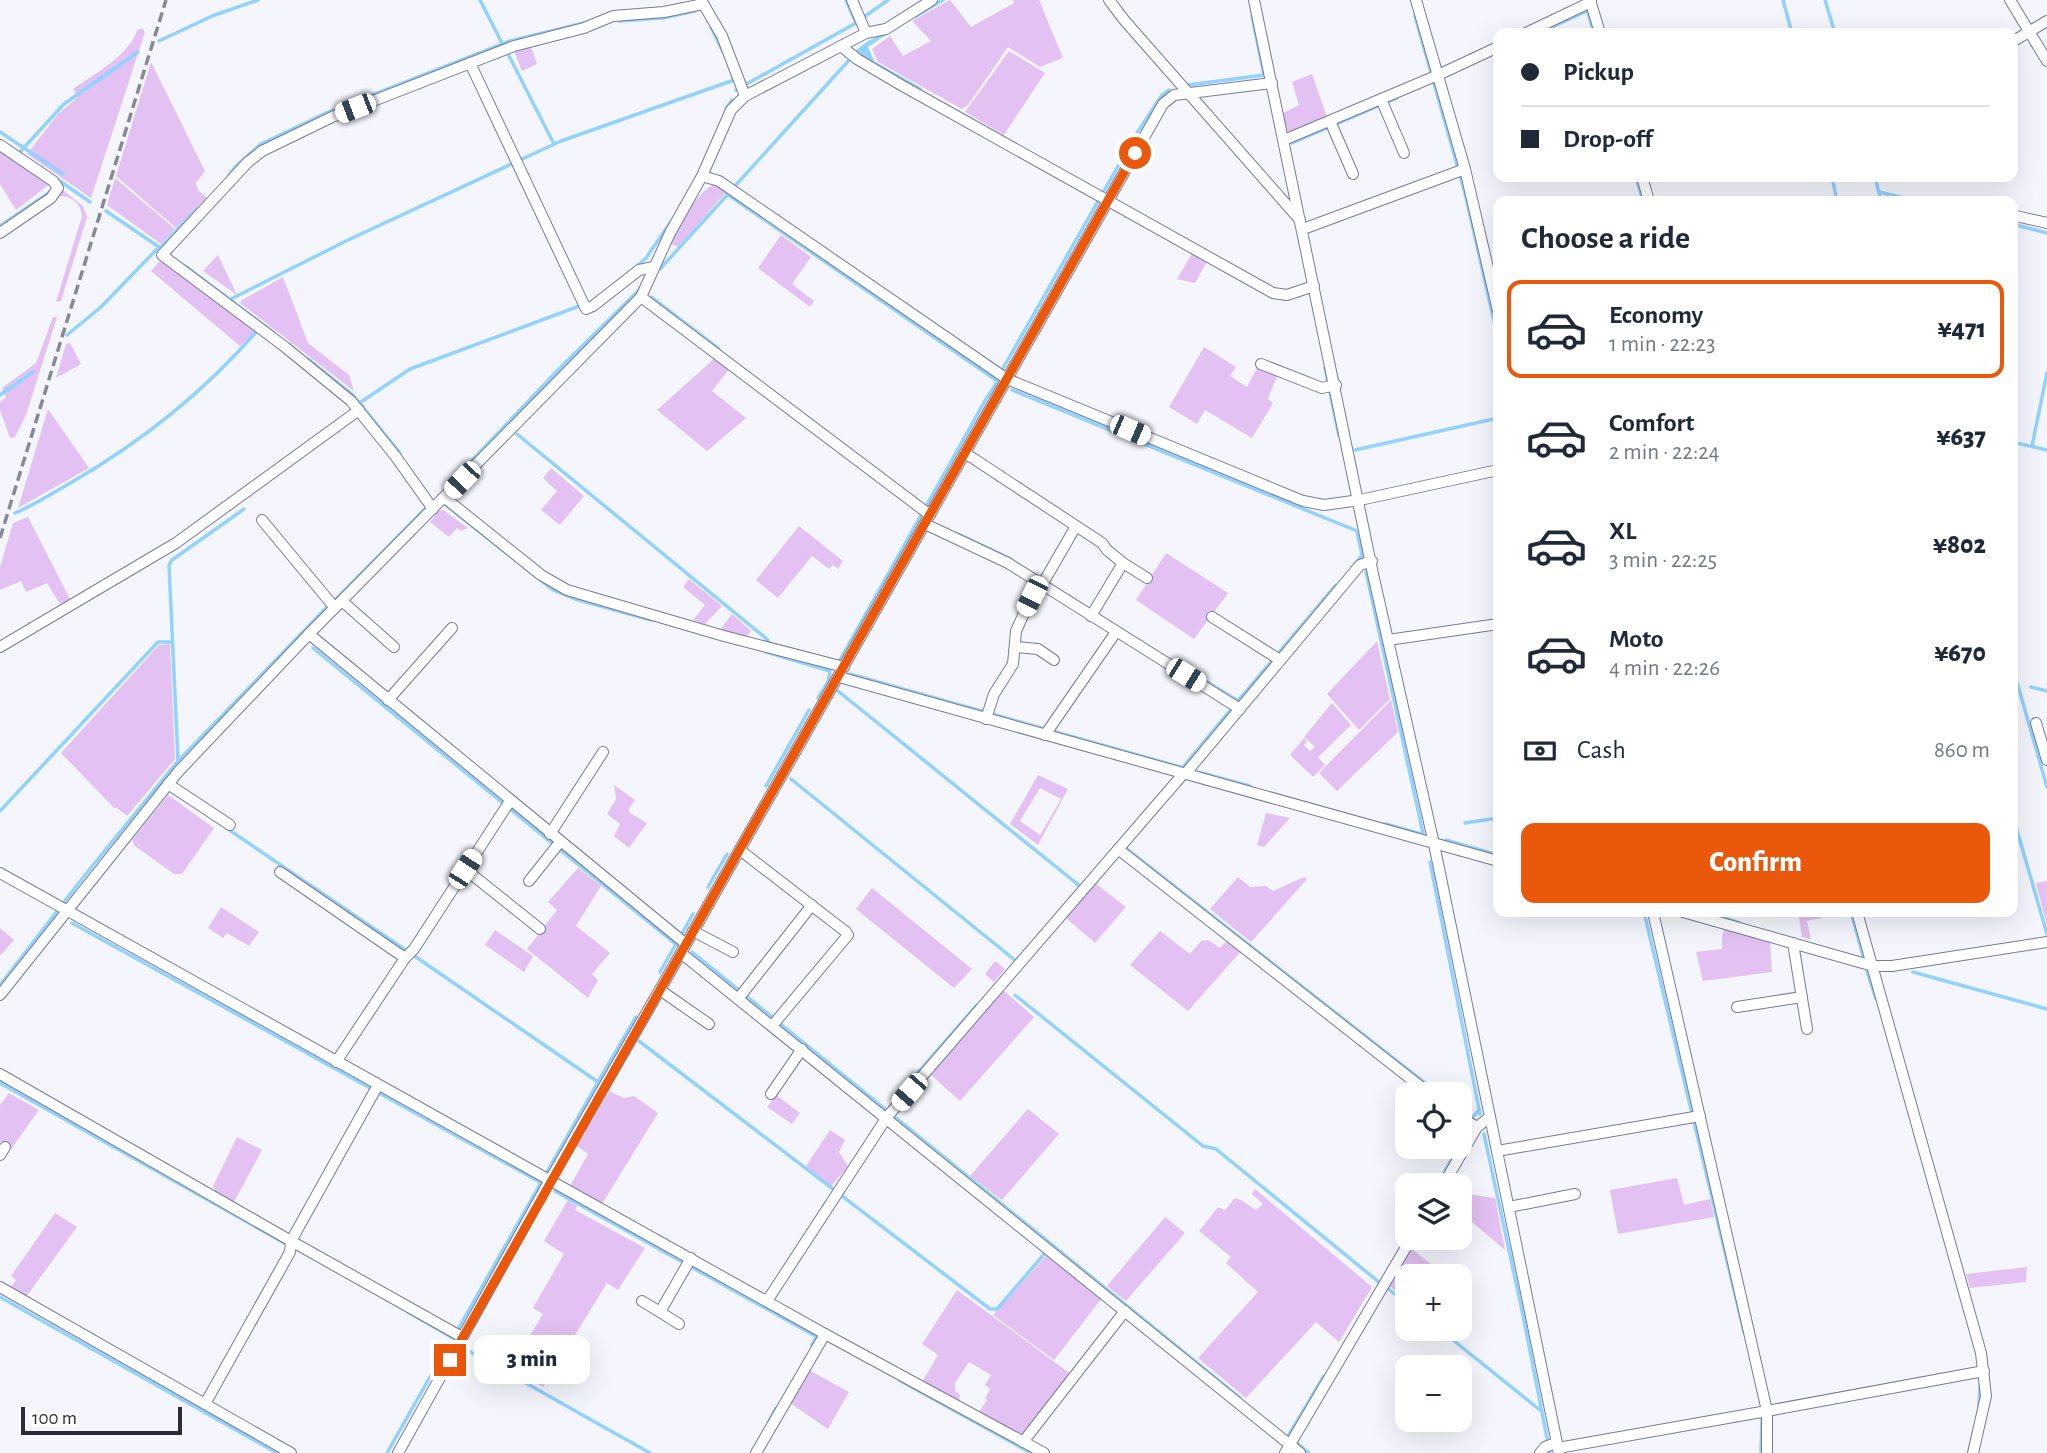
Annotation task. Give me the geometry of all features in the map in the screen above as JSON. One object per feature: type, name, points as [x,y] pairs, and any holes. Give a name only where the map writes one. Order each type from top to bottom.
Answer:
[{"type":"street","points":[[852,0],[863,24]]},
{"type":"street","points":[[863,24],[886,29],[932,0]]},
{"type":"street","points":[[1109,0],[1302,225]]},
{"type":"street","points":[[1254,0],[1388,640],[1434,844],[1557,1448]]},
{"type":"street","points":[[1416,0],[1493,291]]},
{"type":"street","points":[[2010,0],[2047,61]]},
{"type":"street","points":[[743,89],[722,36],[702,2],[664,12],[607,17],[584,28],[505,49],[332,117],[262,151],[247,163],[162,255],[342,393],[436,503],[567,590],[1185,773],[1493,860]]},
{"type":"street","points":[[1536,28],[1588,3],[1598,28]]},
{"type":"street","points":[[2018,38],[2047,20]]},
{"type":"street","points":[[0,995],[62,909],[168,784],[436,503],[641,297],[743,89],[841,46],[863,24]]},
{"type":"street","points":[[841,46],[854,57],[1273,293],[1287,295],[1314,286]]},
{"type":"street","points":[[1284,140],[1436,78],[1493,50]]},
{"type":"street","points":[[470,63],[586,309],[639,270],[654,267]]},
{"type":"street","points":[[398,1453],[458,1335],[546,1178],[660,990],[681,944],[693,931],[740,850],[926,515],[1007,379],[1103,199],[1163,104],[1174,95],[1187,92],[1272,83]]},
{"type":"street","points":[[1381,99],[1404,153]]},
{"type":"street","points":[[1330,121],[1353,174]]},
{"type":"street","points":[[0,145],[53,181],[58,188],[51,198],[0,233]]},
{"type":"street","points":[[1302,225],[1461,170]]},
{"type":"street","points":[[702,176],[719,181],[1007,379],[1303,501],[1324,505],[1360,500],[1493,471]]},
{"type":"street","points":[[2018,216],[2047,223]]},
{"type":"street","points":[[641,297],[926,515],[1043,582],[1093,613],[1116,632],[1237,707]]},
{"type":"street","points":[[1261,364],[1322,388],[1335,385]]},
{"type":"street","points":[[0,647],[176,543],[359,410]]},
{"type":"street","points":[[965,453],[1102,542],[1107,550],[1123,563],[1147,578]]},
{"type":"street","points":[[262,520],[339,604],[394,647]]},
{"type":"street","points":[[988,714],[998,687],[1011,670],[1019,621],[1076,526]]},
{"type":"street","points":[[767,1301],[889,1115],[1185,773],[1237,707],[1360,565],[1372,561]]},
{"type":"street","points":[[1093,613],[1123,563]]},
{"type":"street","points":[[1212,617],[1280,660]]},
{"type":"street","points":[[1388,640],[1493,625]]},
{"type":"street","points":[[388,700],[452,628]]},
{"type":"street","points":[[1047,731],[1116,632]]},
{"type":"street","points":[[309,634],[507,804],[560,842],[681,944],[738,999],[889,1115],[1288,1449],[1300,1453]]},
{"type":"street","points":[[1016,647],[1038,649],[1054,660]]},
{"type":"street","points":[[2036,723],[2047,760]]},
{"type":"street","points":[[550,834],[603,752]]},
{"type":"street","points":[[168,784],[230,825]]},
{"type":"street","points":[[337,1062],[507,804]]},
{"type":"street","points":[[529,881],[560,842]]},
{"type":"street","points":[[1121,846],[1415,1082]]},
{"type":"street","points":[[740,850],[848,935],[772,1026]]},
{"type":"street","points":[[465,869],[540,929]]},
{"type":"street","points":[[281,872],[409,954]]},
{"type":"street","points":[[0,873],[337,1062],[375,1089],[546,1178],[1044,1453]]},
{"type":"street","points":[[738,999],[812,905]]},
{"type":"street","points":[[1654,917],[1695,1116],[1767,1411],[1767,1453]]},
{"type":"street","points":[[1701,917],[1873,966],[1892,966],[2046,943]]},
{"type":"street","points":[[1858,917],[1981,1353],[1981,1372],[1986,1396],[1973,1453]]},
{"type":"street","points":[[693,931],[733,952]]},
{"type":"street","points":[[1793,943],[1807,1029]]},
{"type":"street","points":[[660,990],[709,1024]]},
{"type":"street","points":[[1737,1007],[1802,997]]},
{"type":"street","points":[[771,1094],[802,1049]]},
{"type":"street","points":[[0,1074],[291,1245],[458,1335]]},
{"type":"street","points":[[205,1404],[375,1089]]},
{"type":"street","points":[[1497,1151],[1695,1116]]},
{"type":"street","points":[[1472,1123],[1490,1117]]},
{"type":"street","points":[[1509,1207],[1575,1194]]},
{"type":"street","points":[[1288,1449],[1404,1250]]},
{"type":"street","points":[[660,1312],[691,1258]]},
{"type":"street","points":[[0,1287],[291,1453]]},
{"type":"street","points":[[642,1301],[679,1324]]},
{"type":"street","points":[[1023,1442],[1125,1311]]},
{"type":"street","points":[[756,1453],[825,1334]]},
{"type":"street","points":[[1540,1453],[1545,1447],[1557,1448],[1981,1372]]},
{"type":"shaded area","points":[[950,0],[971,27],[1014,3],[1013,0],[1039,0],[1063,58],[1040,67],[1008,47],[968,105],[962,109],[878,62],[872,49],[890,36],[903,56],[931,41],[912,21]]},
{"type":"shaded area","points":[[138,29],[145,32],[91,198],[27,154],[58,114],[78,97],[73,89],[119,56]]},
{"type":"shaded area","points":[[531,47],[537,64],[522,71],[514,51]]},
{"type":"shaded area","points":[[1009,51],[1045,73],[1004,135],[965,112]]},
{"type":"shaded area","points":[[151,62],[205,171],[196,183],[198,190],[207,198],[176,228],[116,176]]},
{"type":"shaded area","points":[[1312,74],[1327,117],[1293,132],[1286,130],[1283,113],[1299,105],[1292,82]]},
{"type":"shaded area","points":[[0,149],[51,183],[16,210],[0,184]]},
{"type":"shaded area","points":[[115,178],[175,229],[161,244],[107,205]]},
{"type":"shaded area","points":[[713,185],[727,191],[678,247],[671,244],[694,203]]},
{"type":"shaded area","points":[[63,190],[83,206],[87,217],[61,301],[56,302],[82,216],[74,200],[56,196]]},
{"type":"shaded area","points":[[781,235],[811,257],[792,284],[814,301],[810,307],[758,268]]},
{"type":"shaded area","points":[[1193,252],[1208,260],[1195,283],[1177,279]]},
{"type":"shaded area","points":[[218,255],[237,295],[203,271]]},
{"type":"shaded area","points":[[161,260],[253,328],[254,332],[240,346],[151,271]]},
{"type":"shaded area","points":[[283,277],[308,343],[349,375],[354,391],[240,303]]},
{"type":"shaded area","points":[[53,317],[57,317],[26,415],[15,437],[10,438],[0,410],[0,402],[6,397],[2,388],[36,363]]},
{"type":"shaded area","points":[[70,343],[81,364],[56,378],[66,344]]},
{"type":"shaded area","points":[[1204,347],[1236,367],[1230,376],[1247,387],[1257,368],[1277,376],[1268,399],[1273,403],[1252,438],[1205,410],[1197,424],[1169,407]]},
{"type":"shaded area","points":[[716,357],[730,368],[712,391],[746,418],[707,451],[657,410]]},
{"type":"shaded area","points":[[48,409],[89,468],[18,508]]},
{"type":"shaded area","points":[[551,468],[584,496],[560,525],[541,510],[557,491],[543,478]]},
{"type":"shaded area","points":[[443,510],[468,528],[461,531],[457,528],[449,537],[430,522]]},
{"type":"shaded area","points":[[28,517],[70,599],[60,604],[47,583],[26,592],[21,581],[0,590],[0,567],[13,523]]},
{"type":"shaded area","points":[[799,526],[843,561],[838,569],[833,565],[829,569],[812,556],[778,598],[756,580]]},
{"type":"shaded area","points":[[1166,553],[1228,593],[1194,639],[1136,600]]},
{"type":"shaded area","points":[[689,579],[722,606],[705,624],[693,620],[705,605],[683,587]]},
{"type":"shaded area","points":[[732,614],[751,631],[746,638],[720,630]]},
{"type":"shaded area","points":[[1377,641],[1390,699],[1359,730],[1327,694]]},
{"type":"shaded area","points":[[170,644],[175,759],[127,816],[114,808],[61,753],[159,645]]},
{"type":"shaded area","points":[[1391,700],[1398,732],[1337,791],[1319,773]]},
{"type":"shaded area","points":[[1332,703],[1351,725],[1318,757],[1325,765],[1313,777],[1290,755],[1304,738],[1307,741],[1304,745],[1310,751],[1315,747],[1304,737]]},
{"type":"shaded area","points":[[1038,775],[1068,789],[1038,845],[1010,824]],"holes":[[[1040,788],[1061,799],[1040,835],[1020,821]]]},
{"type":"shaded area","points":[[614,785],[635,800],[629,809],[630,813],[647,823],[629,848],[614,836],[620,824],[607,814],[616,799]]},
{"type":"shaded area","points":[[168,795],[214,828],[182,874],[174,874],[135,846],[132,840]]},
{"type":"shaded area","points":[[1266,813],[1290,818],[1264,847],[1257,845]]},
{"type":"shaded area","points":[[578,868],[601,886],[576,926],[610,953],[592,974],[598,980],[588,998],[527,949],[557,910],[548,902]]},
{"type":"shaded area","points":[[1238,877],[1250,887],[1266,886],[1273,891],[1304,877],[1307,879],[1251,942],[1210,909]]},
{"type":"shaded area","points":[[2047,881],[2047,925],[2036,883]]},
{"type":"shaded area","points":[[1095,883],[1126,907],[1095,943],[1065,917]]},
{"type":"shaded area","points":[[872,888],[972,969],[954,988],[856,909]]},
{"type":"shaded area","points":[[221,907],[259,932],[249,946],[227,933],[223,938],[208,928]]},
{"type":"shaded area","points":[[1799,917],[1822,917],[1807,921],[1811,939],[1802,937]]},
{"type":"shaded area","points":[[0,928],[14,940],[1,955],[0,954]]},
{"type":"shaded area","points":[[1725,928],[1770,940],[1772,972],[1703,981],[1696,952],[1722,949]]},
{"type":"shaded area","points":[[495,930],[533,956],[524,972],[485,945]]},
{"type":"shaded area","points":[[1160,931],[1190,954],[1201,941],[1208,940],[1220,948],[1228,939],[1242,950],[1188,1011],[1130,965]]},
{"type":"shaded area","points":[[995,961],[1005,969],[994,982],[985,974]]},
{"type":"shaded area","points":[[1002,989],[1034,1017],[960,1101],[929,1073]]},
{"type":"shaded area","points":[[609,1091],[624,1098],[634,1096],[658,1113],[602,1204],[570,1186],[588,1154],[577,1146]]},
{"type":"shaded area","points":[[9,1093],[39,1110],[11,1149],[0,1141],[0,1105]]},
{"type":"shaded area","points":[[776,1095],[800,1113],[792,1124],[767,1107]]},
{"type":"shaded area","points":[[1028,1109],[1059,1134],[1002,1200],[970,1176]]},
{"type":"shaded area","points":[[830,1130],[845,1140],[839,1152],[848,1166],[831,1187],[806,1166]]},
{"type":"shaded area","points":[[237,1137],[262,1150],[233,1204],[216,1193],[213,1186]]},
{"type":"shaded area","points":[[1677,1178],[1684,1205],[1710,1199],[1714,1217],[1618,1234],[1610,1190]]},
{"type":"shaded area","points":[[1255,1189],[1372,1287],[1339,1342],[1316,1322],[1246,1398],[1198,1358],[1258,1292],[1226,1263],[1231,1257],[1199,1231],[1218,1207],[1225,1210],[1235,1198],[1256,1210],[1263,1204],[1252,1194]]},
{"type":"shaded area","points":[[1472,1195],[1495,1198],[1505,1250],[1472,1222]]},
{"type":"shaded area","points":[[568,1200],[577,1206],[575,1210],[645,1248],[618,1290],[607,1283],[543,1387],[511,1367],[543,1314],[533,1308],[564,1254],[544,1241]]},
{"type":"shaded area","points":[[55,1213],[77,1227],[26,1297],[10,1288],[16,1280],[11,1276]]},
{"type":"shaded area","points":[[1165,1217],[1185,1233],[1126,1301],[1107,1286]]},
{"type":"shaded area","points":[[1408,1250],[1414,1250],[1431,1264],[1400,1264]]},
{"type":"shaded area","points":[[1048,1254],[1102,1298],[1054,1360],[993,1315]]},
{"type":"shaded area","points":[[2027,1267],[2026,1282],[1970,1288],[1966,1274]]},
{"type":"shaded area","points":[[1395,1273],[1395,1291],[1388,1285]]},
{"type":"shaded area","points":[[957,1290],[1072,1375],[1023,1438],[979,1412],[987,1400],[985,1398],[990,1389],[985,1385],[991,1375],[969,1362],[955,1383],[955,1391],[960,1395],[959,1403],[922,1382],[938,1355],[922,1344]]},
{"type":"shaded area","points":[[809,1370],[849,1392],[828,1429],[790,1403]]},
{"type":"water","points":[[888,31],[889,33],[868,47],[874,65],[855,51],[868,41]]},
{"type":"waterway","points":[[159,41],[212,16],[258,0]]},
{"type":"waterway","points":[[480,0],[503,45]]},
{"type":"waterway","points":[[736,90],[856,23],[846,0]]},
{"type":"waterway","points":[[861,19],[888,0]]},
{"type":"waterway","points":[[916,16],[943,0]]},
{"type":"waterway","points":[[1783,0],[1791,28]]},
{"type":"waterway","points":[[1825,0],[1833,28]]},
{"type":"waterway","points":[[1587,9],[1593,28]]},
{"type":"waterway","points":[[619,21],[663,18],[695,11]]},
{"type":"waterway","points":[[1550,28],[1587,11]]},
{"type":"waterway","points":[[1188,85],[1264,75],[1252,16]]},
{"type":"waterway","points":[[1415,16],[1465,193],[1493,317]]},
{"type":"waterway","points":[[229,175],[261,144],[324,114],[510,41],[588,22]]},
{"type":"waterway","points":[[711,27],[723,52]]},
{"type":"waterway","points":[[19,153],[64,104],[138,52]]},
{"type":"waterway","points":[[507,52],[554,144]]},
{"type":"waterway","points":[[735,186],[851,58]]},
{"type":"waterway","points":[[872,62],[920,89]]},
{"type":"waterway","points":[[231,299],[348,240],[561,141],[734,80]]},
{"type":"waterway","points":[[1002,370],[1137,133],[1162,95],[1169,90]]},
{"type":"waterway","points":[[1292,143],[1397,98]]},
{"type":"waterway","points":[[726,109],[732,100]]},
{"type":"waterway","points":[[0,132],[63,174]]},
{"type":"waterway","points":[[57,179],[90,202]]},
{"type":"waterway","points":[[1637,182],[1642,196]]},
{"type":"waterway","points":[[1833,182],[1836,196]]},
{"type":"waterway","points":[[1876,182],[1880,196]]},
{"type":"waterway","points":[[0,226],[50,192]]},
{"type":"waterway","points":[[1879,192],[1896,196]]},
{"type":"waterway","points":[[660,269],[729,193]]},
{"type":"waterway","points":[[727,194],[996,380]]},
{"type":"waterway","points":[[160,248],[197,209]]},
{"type":"waterway","points":[[106,211],[162,249]]},
{"type":"waterway","points":[[637,266],[646,258],[670,223]]},
{"type":"waterway","points":[[2018,226],[2047,233]]},
{"type":"waterway","points":[[67,335],[101,307],[159,247]]},
{"type":"waterway","points":[[185,266],[274,333]]},
{"type":"waterway","points":[[459,474],[640,289]]},
{"type":"waterway","points":[[651,297],[719,349]]},
{"type":"waterway","points":[[358,404],[410,369],[582,305]]},
{"type":"waterway","points":[[15,513],[98,467],[147,433],[215,375],[256,332]]},
{"type":"waterway","points":[[308,359],[353,395],[400,453]]},
{"type":"waterway","points":[[1325,368],[1339,436]]},
{"type":"waterway","points":[[0,395],[33,372]]},
{"type":"waterway","points":[[2032,446],[2047,373]]},
{"type":"waterway","points":[[840,660],[998,381],[996,380]]},
{"type":"waterway","points":[[1012,390],[1357,531]]},
{"type":"waterway","points":[[1355,450],[1493,419]]},
{"type":"waterway","points":[[517,434],[768,640],[768,644]]},
{"type":"waterway","points":[[2018,443],[2047,450]]},
{"type":"waterway","points":[[442,502],[553,590],[575,599],[651,620]]},
{"type":"waterway","points":[[334,601],[427,507]]},
{"type":"waterway","points":[[178,760],[169,565],[172,560],[244,509]]},
{"type":"waterway","points":[[1357,532],[1362,555]]},
{"type":"waterway","points":[[958,534],[1011,559]]},
{"type":"waterway","points":[[1355,564],[1362,555]]},
{"type":"waterway","points":[[1366,572],[1423,833]]},
{"type":"waterway","points":[[1237,702],[1336,585]]},
{"type":"waterway","points":[[0,985],[178,761],[328,606]]},
{"type":"waterway","points":[[0,811],[158,642],[172,642]]},
{"type":"waterway","points":[[313,648],[678,946]]},
{"type":"waterway","points":[[766,652],[830,671],[828,682],[818,698]]},
{"type":"waterway","points":[[850,674],[1184,768]]},
{"type":"waterway","points":[[1204,680],[1238,701]]},
{"type":"waterway","points":[[2018,686],[2047,787]]},
{"type":"waterway","points":[[2031,687],[2047,691]]},
{"type":"waterway","points":[[838,691],[1081,887]]},
{"type":"waterway","points":[[1183,767],[1232,708]]},
{"type":"waterway","points":[[766,786],[809,710]]},
{"type":"waterway","points":[[1198,772],[1250,786]]},
{"type":"waterway","points":[[791,779],[1016,961]]},
{"type":"waterway","points":[[1465,823],[1493,819]]},
{"type":"waterway","points":[[1386,824],[1421,834]]},
{"type":"waterway","points":[[225,827],[407,951]]},
{"type":"waterway","points":[[2018,834],[2047,934]]},
{"type":"waterway","points":[[1446,840],[1493,854]]},
{"type":"waterway","points":[[1123,846],[1424,1082]]},
{"type":"waterway","points":[[708,887],[727,854]]},
{"type":"waterway","points":[[1430,862],[1480,1114]]},
{"type":"waterway","points":[[680,937],[693,914]]},
{"type":"waterway","points":[[1645,917],[1744,1332]]},
{"type":"waterway","points":[[1721,917],[1740,923]]},
{"type":"waterway","points":[[1852,917],[1864,959]]},
{"type":"waterway","points":[[72,923],[540,1182]]},
{"type":"waterway","points":[[660,972],[676,944]]},
{"type":"waterway","points":[[692,952],[1239,1397]]},
{"type":"waterway","points":[[413,955],[598,1082],[636,1017]]},
{"type":"waterway","points":[[1867,971],[1876,999]]},
{"type":"waterway","points":[[1913,972],[2047,1009]]},
{"type":"waterway","points":[[1015,995],[1203,1146],[1216,1149],[1380,1283]]},
{"type":"waterway","points":[[908,1084],[977,1005]]},
{"type":"waterway","points":[[639,1041],[990,1309],[997,1309],[1046,1252]]},
{"type":"waterway","points":[[408,1312],[453,1338],[598,1082]]},
{"type":"waterway","points":[[0,1083],[288,1245]]},
{"type":"waterway","points":[[1472,1118],[1478,1111]]},
{"type":"waterway","points":[[1484,1134],[1550,1453]]},
{"type":"waterway","points":[[1444,1173],[1452,1159]]},
{"type":"waterway","points":[[555,1191],[817,1337],[812,1345]]},
{"type":"waterway","points":[[1387,1288],[1395,1294]]},
{"type":"waterway","points":[[0,1297],[277,1453]]},
{"type":"waterway","points":[[1454,1341],[1540,1410]]},
{"type":"waterway","points":[[387,1453],[448,1345]]},
{"type":"waterway","points":[[467,1350],[650,1453]]},
{"type":"waterway","points":[[1287,1438],[1324,1376]]},
{"type":"waterway","points":[[899,1380],[1031,1453]]},
{"type":"waterway","points":[[1979,1405],[1980,1384]]},
{"type":"waterway","points":[[769,1421],[776,1408]]},
{"type":"waterway","points":[[1761,1453],[1762,1419]]},
{"type":"waterway","points":[[1297,1443],[1309,1453]]},
{"type":"railway","points":[[0,538],[166,0]]},
{"type":"route","points":[[450,1360],[1135,153]]}]
